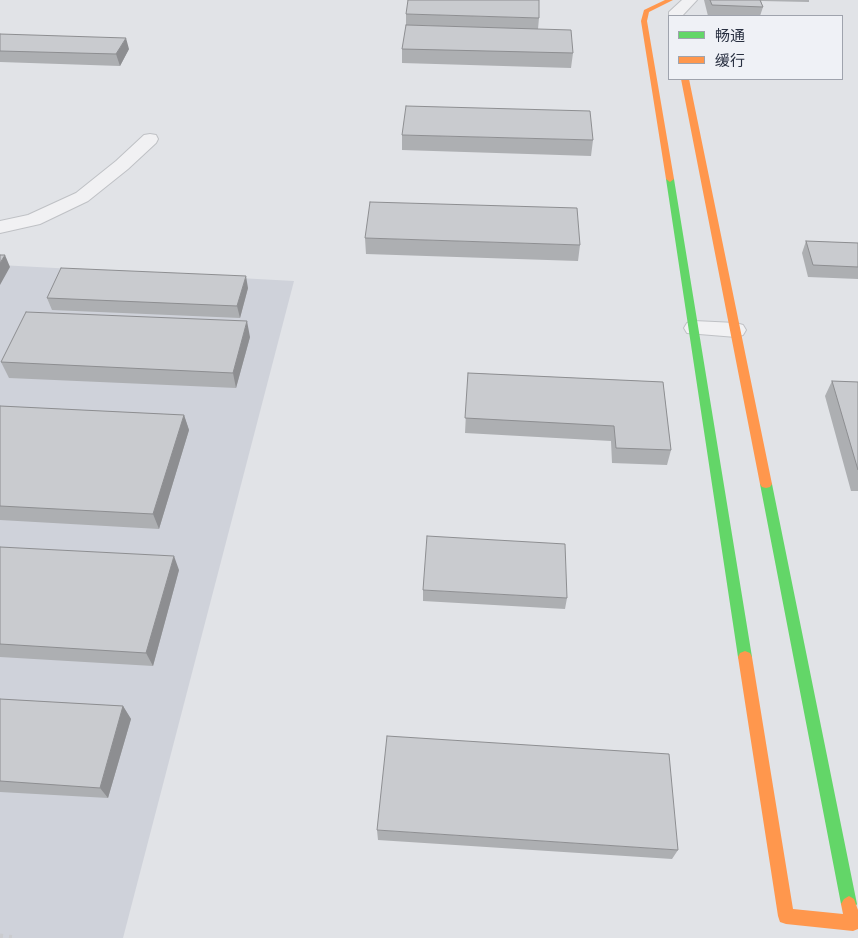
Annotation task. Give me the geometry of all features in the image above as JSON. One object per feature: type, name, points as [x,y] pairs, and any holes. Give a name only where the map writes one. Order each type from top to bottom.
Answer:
[{"type":"street","points":[[670,0],[646,11],[644,20],[786,916],[853,923],[685,80]]},
{"type":"street","points":[[675,15],[676,12],[690,0]]},
{"type":"street","points":[[0,227],[33,220],[82,197],[122,165],[150,138]]},
{"type":"street","points":[[694,328],[736,330]]},
{"type":"shaded area","points":[[0,265],[294,281],[123,938],[0,938]]},
{"type":"building","points":[[408,0],[539,0],[539,18],[406,14]]},
{"type":"building","points":[[710,0],[760,0],[763,7],[712,5]]},
{"type":"building","points":[[406,25],[571,30],[573,53],[402,49]]},
{"type":"building","points":[[0,34],[126,38],[116,54],[0,51]]},
{"type":"building","points":[[406,106],[590,111],[593,140],[402,135]]},
{"type":"building","points":[[370,202],[577,208],[580,245],[365,238]]},
{"type":"building","points":[[806,241],[858,243],[858,267],[813,265]]},
{"type":"building","points":[[0,255],[5,255],[0,263]]},
{"type":"building","points":[[61,268],[246,276],[237,306],[47,298]]},
{"type":"building","points":[[26,312],[247,321],[233,373],[1,362]]},
{"type":"building","points":[[468,373],[663,382],[671,450],[616,448],[614,426],[465,418]]},
{"type":"building","points":[[832,381],[858,382],[858,470]]},
{"type":"building","points":[[0,406],[184,415],[153,514],[0,506]]},
{"type":"building","points":[[427,536],[565,544],[567,598],[423,590]]},
{"type":"building","points":[[0,547],[174,556],[146,653],[0,644]]},
{"type":"building","points":[[0,699],[123,706],[100,788],[0,781]]},
{"type":"building","points":[[387,736],[669,754],[678,850],[377,830]]},
{"type":"railway","points":[[0,936],[15,938]]},
{"type":"traffic: fast","points":[[670,179],[745,657]]},
{"type":"traffic: fast","points":[[766,484],[849,904]]},
{"type":"traffic: slow","points":[[670,0],[646,11],[644,21],[670,179]]},
{"type":"traffic: slow","points":[[685,80],[766,484]]},
{"type":"traffic: slow","points":[[745,657],[786,916],[853,923],[849,904]]}]
